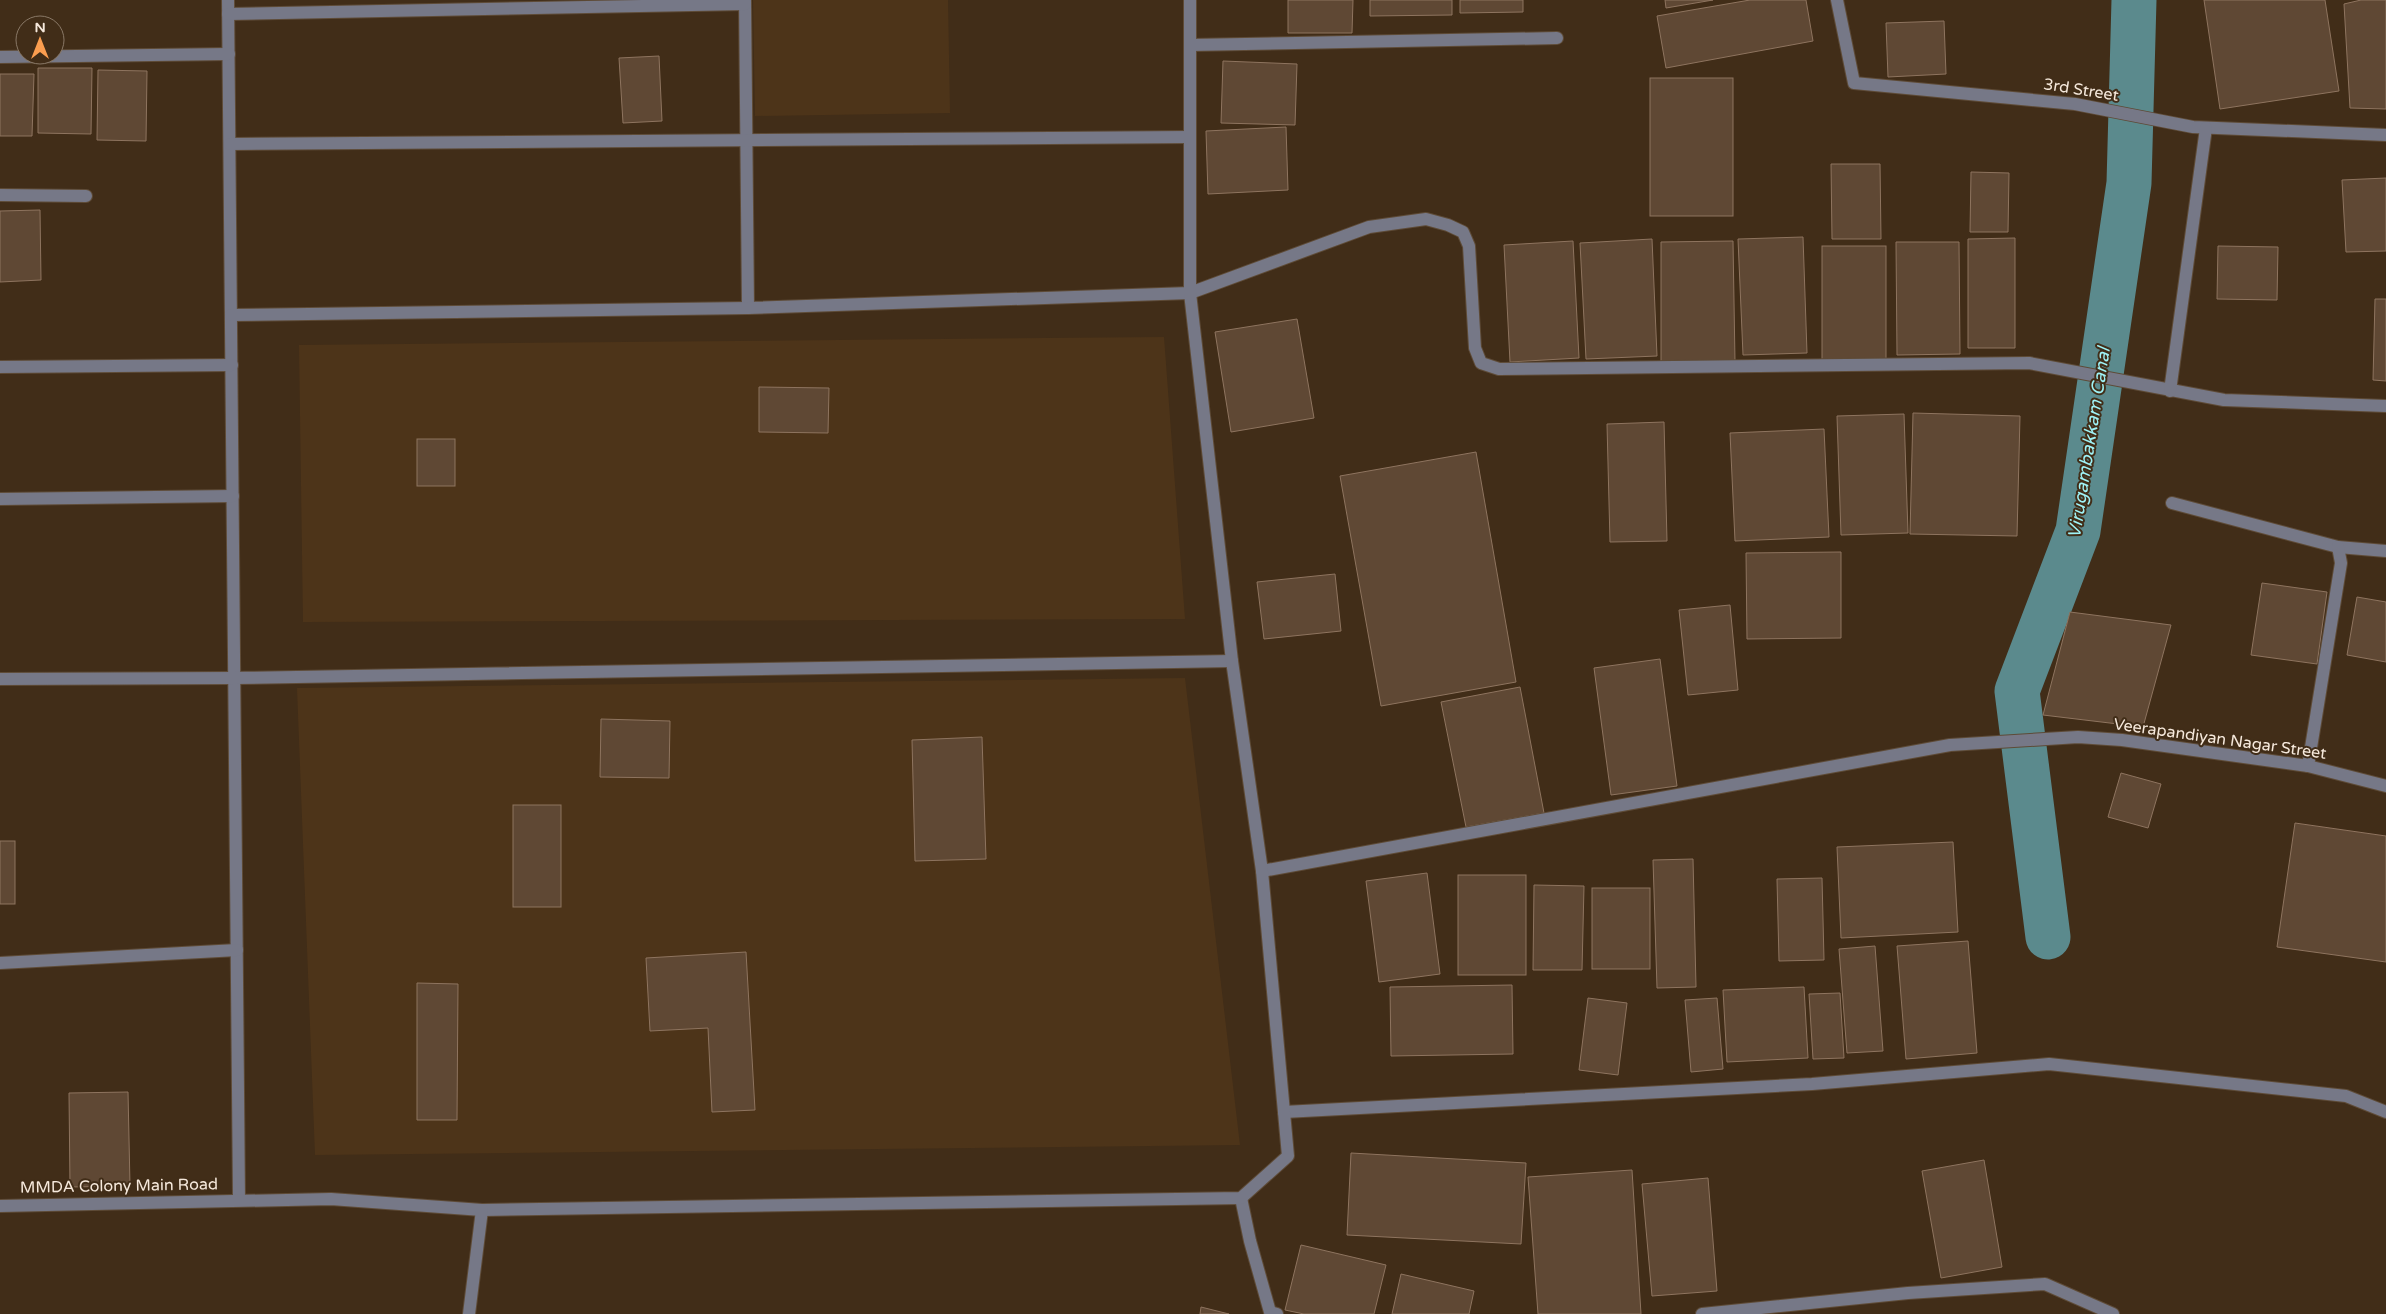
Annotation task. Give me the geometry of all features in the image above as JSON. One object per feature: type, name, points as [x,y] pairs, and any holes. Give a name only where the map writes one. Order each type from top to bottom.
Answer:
[{"type":"street","points":[[228,0],[239,1200]]},
{"type":"street","points":[[1190,0],[1190,293],[1232,661],[1262,870],[1288,1156],[1242,1198],[1250,1241],[1270,1312],[1277,1314]]},
{"type":"street","name":"3rd Street","points":[[1837,0],[1854,83],[2075,104],[2192,127],[2386,135]]},
{"type":"street","points":[[228,14],[745,2],[748,308]]},
{"type":"street","points":[[1190,45],[1557,38]]},
{"type":"street","points":[[0,57],[229,54]]},
{"type":"street","points":[[2170,391],[2206,128]]},
{"type":"street","points":[[230,144],[1190,137]]},
{"type":"street","points":[[0,195],[86,196]]},
{"type":"street","points":[[231,315],[748,308],[1190,293],[1369,228],[1426,219],[1448,225],[1463,232],[1469,246],[1475,348],[1482,363],[1499,369],[2029,363],[2224,400],[2386,406]]},
{"type":"street","points":[[0,367],[232,365]]},
{"type":"street","points":[[0,499],[233,496]]},
{"type":"street","points":[[2172,503],[2338,547],[2386,551]]},
{"type":"street","points":[[2308,766],[2341,563],[2338,547]]},
{"type":"street","points":[[0,679],[234,678],[1232,661]]},
{"type":"street","name":"Veerapandiyan Nagar Street","points":[[1262,870],[1950,745],[2078,737],[2122,740],[2308,766],[2386,786]]},
{"type":"street","points":[[0,963],[237,950]]},
{"type":"street","points":[[1284,1112],[1802,1084],[2049,1064],[2346,1096],[2386,1112]]},
{"type":"street","name":"MMDA Colony Main Road","points":[[0,1206],[331,1199],[482,1210],[1242,1198]]},
{"type":"street","points":[[470,1314],[482,1210]]},
{"type":"street","points":[[1702,1314],[1908,1293],[2045,1284],[2113,1314]]},
{"type":"shaded area","points":[[753,0],[948,0],[950,113],[755,116]]},
{"type":"shaded area","points":[[1164,337],[1185,619],[303,622],[299,345]]},
{"type":"shaded area","points":[[1185,678],[1240,1145],[315,1155],[297,688]]},
{"type":"building","points":[[1288,0],[1353,0],[1352,33],[1288,33]]},
{"type":"building","points":[[1370,0],[1452,0],[1452,15],[1370,16]]},
{"type":"building","points":[[1460,0],[1523,0],[1523,12],[1460,13]]},
{"type":"building","points":[[1665,0],[1713,0],[1666,8]]},
{"type":"building","points":[[1750,0],[1806,0],[1813,41],[1666,68],[1657,16]]},
{"type":"building","points":[[2204,0],[2325,0],[2339,91],[2220,109]]},
{"type":"building","points":[[2361,0],[2386,0],[2386,109],[2350,108],[2344,4]]},
{"type":"building","points":[[1944,21],[1946,74],[1888,77],[1886,23]]},
{"type":"building","points":[[659,56],[662,121],[623,123],[619,58]]},
{"type":"building","points":[[1223,61],[1297,64],[1295,125],[1221,123]]},
{"type":"building","points":[[38,68],[92,68],[91,134],[38,133]]},
{"type":"building","points":[[98,70],[147,71],[146,141],[97,140]]},
{"type":"building","points":[[0,74],[34,74],[32,136],[0,136]]},
{"type":"building","points":[[1650,78],[1733,78],[1733,216],[1650,216]]},
{"type":"building","points":[[1286,127],[1288,190],[1208,194],[1206,131]]},
{"type":"building","points":[[1831,164],[1880,164],[1881,239],[1832,239]]},
{"type":"building","points":[[1971,172],[2009,173],[2008,232],[1970,232]]},
{"type":"building","points":[[2386,178],[2386,251],[2346,252],[2342,180]]},
{"type":"building","points":[[40,210],[41,280],[0,282],[0,211]]},
{"type":"building","points":[[1803,237],[1807,353],[1743,355],[1738,239]]},
{"type":"building","points":[[2015,238],[2015,348],[1968,348],[1968,239]]},
{"type":"building","points":[[1652,239],[1657,356],[1586,359],[1580,243]]},
{"type":"building","points":[[1573,241],[1579,358],[1510,362],[1504,245]]},
{"type":"building","points":[[1733,241],[1735,362],[1661,363],[1661,242]]},
{"type":"building","points":[[1896,242],[1959,242],[1960,354],[1897,355]]},
{"type":"building","points":[[1822,246],[1886,246],[1886,360],[1822,360]]},
{"type":"building","points":[[2218,246],[2278,247],[2277,300],[2217,299]]},
{"type":"building","points":[[2375,299],[2386,299],[2386,381],[2373,380]]},
{"type":"building","points":[[1297,319],[1314,418],[1231,432],[1215,332]]},
{"type":"building","points":[[759,387],[829,388],[828,433],[759,432]]},
{"type":"building","points":[[1913,413],[2020,416],[2017,536],[1910,534]]},
{"type":"building","points":[[1904,414],[1908,533],[1841,535],[1837,416]]},
{"type":"building","points":[[1664,422],[1667,541],[1610,542],[1607,424]]},
{"type":"building","points":[[1824,429],[1829,537],[1735,541],[1730,433]]},
{"type":"building","points":[[417,439],[455,439],[455,486],[417,486]]},
{"type":"building","points":[[1476,452],[1516,682],[1381,706],[1340,476]]},
{"type":"building","points":[[1841,552],[1841,638],[1747,639],[1746,553]]},
{"type":"building","points":[[1335,574],[1341,631],[1264,639],[1257,582]]},
{"type":"building","points":[[2262,583],[2327,592],[2317,664],[2251,655]]},
{"type":"building","points":[[2357,597],[2386,602],[2386,662],[2347,655]]},
{"type":"building","points":[[1730,605],[1738,690],[1688,695],[1679,610]]},
{"type":"building","points":[[2070,612],[2171,625],[2143,727],[2043,715]]},
{"type":"building","points":[[1660,659],[1677,786],[1611,795],[1594,668]]},
{"type":"building","points":[[1520,687],[1544,813],[1466,827],[1441,702]]},
{"type":"building","points":[[601,719],[670,721],[669,778],[600,777]]},
{"type":"building","points":[[982,737],[986,859],[915,861],[912,740]]},
{"type":"building","points":[[2121,773],[2161,784],[2148,828],[2108,817]]},
{"type":"building","points":[[513,805],[561,805],[561,907],[513,907]]},
{"type":"building","points":[[2295,823],[2386,836],[2386,962],[2277,947]]},
{"type":"building","points":[[0,841],[15,841],[15,904],[0,904]]},
{"type":"building","points":[[1953,842],[1958,932],[1841,938],[1837,847]]},
{"type":"building","points":[[1693,859],[1696,987],[1657,988],[1653,860]]},
{"type":"building","points":[[1427,873],[1440,974],[1379,982],[1366,881]]},
{"type":"building","points":[[1458,875],[1526,875],[1526,975],[1458,975]]},
{"type":"building","points":[[1822,878],[1824,960],[1779,961],[1777,879]]},
{"type":"building","points":[[1534,885],[1584,886],[1582,970],[1533,970]]},
{"type":"building","points":[[1592,888],[1650,888],[1650,969],[1592,969]]},
{"type":"building","points":[[1968,941],[1977,1053],[1906,1059],[1897,946]]},
{"type":"building","points":[[1875,946],[1883,1051],[1847,1053],[1839,949]]},
{"type":"building","points":[[746,952],[755,1110],[712,1112],[708,1028],[650,1031],[646,958]]},
{"type":"building","points":[[417,983],[458,984],[457,1120],[417,1120]]},
{"type":"building","points":[[1512,985],[1513,1054],[1391,1056],[1390,987]]},
{"type":"building","points":[[1804,987],[1808,1058],[1727,1062],[1723,990]]},
{"type":"building","points":[[1840,993],[1844,1058],[1813,1059],[1809,994]]},
{"type":"building","points":[[1588,998],[1627,1003],[1618,1075],[1579,1070]]},
{"type":"building","points":[[1717,998],[1723,1069],[1691,1072],[1685,1000]]},
{"type":"building","points":[[128,1092],[130,1186],[70,1187],[69,1093]]},
{"type":"building","points":[[1351,1153],[1526,1163],[1521,1244],[1347,1235]]},
{"type":"building","points":[[1984,1160],[2002,1267],[1941,1278],[1922,1171]]},
{"type":"building","points":[[1632,1170],[1641,1314],[1538,1314],[1528,1177]]},
{"type":"building","points":[[1708,1178],[1717,1291],[1652,1296],[1642,1184]]},
{"type":"building","points":[[1301,1245],[1386,1265],[1374,1314],[1304,1314],[1285,1310]]},
{"type":"building","points":[[1401,1274],[1474,1291],[1469,1314],[1392,1314]]},
{"type":"building","points":[[1201,1307],[1229,1314],[1200,1314]]},
{"type":"waterway","name":"Virugambakkam Canal","points":[[2048,937],[2017,691],[2078,531],[2129,183],[2134,0]]}]
